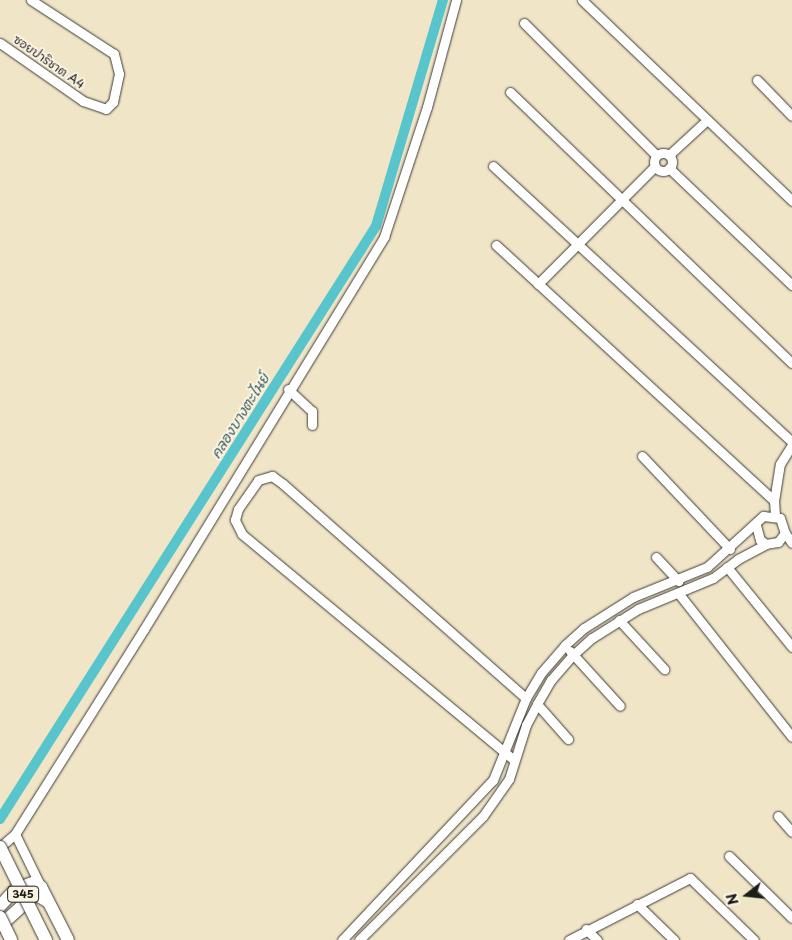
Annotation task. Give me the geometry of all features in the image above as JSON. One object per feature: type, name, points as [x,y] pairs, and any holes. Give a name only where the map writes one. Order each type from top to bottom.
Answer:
[{"type":"main road","name":"345","points":[[0,847],[46,940]]},
{"type":"main road","points":[[0,906],[26,883],[35,882],[41,886],[68,940]]},
{"type":"main road","points":[[0,926],[35,894],[41,894],[50,905]]},
{"type":"main road","name":"345","points":[[0,917],[11,940]]},
{"type":"street","name":"ซอยปาริชาต A4","points":[[0,43],[83,101],[106,108],[113,102],[119,74],[114,54],[31,0]]},
{"type":"street","points":[[0,847],[14,834],[144,629],[288,390],[384,237],[427,107],[456,0]]},
{"type":"street","points":[[582,0],[792,201]]},
{"type":"street","points":[[524,23],[656,155],[669,155],[707,120]]},
{"type":"street","points":[[757,80],[792,116]]},
{"type":"street","points":[[510,92],[623,198],[792,363]]},
{"type":"street","points":[[538,284],[655,166],[656,155]]},
{"type":"street","points":[[655,166],[664,171],[669,168],[672,161],[669,155]]},
{"type":"street","points":[[493,166],[579,243],[792,443],[780,464],[774,501],[775,515],[783,522],[785,533],[792,544]]},
{"type":"street","points":[[669,168],[792,285]]},
{"type":"street","points":[[496,245],[774,501]]},
{"type":"street","points":[[288,390],[312,411],[312,425]]},
{"type":"street","points":[[642,456],[730,549]]},
{"type":"street","points":[[514,760],[242,534],[235,520],[238,509],[258,480],[272,476],[283,484],[526,698]]},
{"type":"street","points":[[342,940],[428,852],[493,780],[503,750],[526,698],[541,672],[565,645],[584,628],[633,598],[678,581],[707,567],[730,549],[764,516],[775,515]]},
{"type":"street","points":[[756,525],[760,540],[766,544]]},
{"type":"street","points":[[359,940],[483,816],[505,787],[537,704],[551,680],[574,654],[619,620],[638,609],[679,594],[714,578],[727,567],[766,544],[778,542],[785,533]]},
{"type":"street","points":[[656,557],[678,581]]},
{"type":"street","points":[[727,567],[792,647]]},
{"type":"street","points":[[679,594],[792,737]]},
{"type":"street","points":[[619,620],[664,669]]},
{"type":"street","points":[[565,645],[620,706]]},
{"type":"street","points":[[537,704],[568,739]]},
{"type":"street","points":[[778,816],[792,832]]},
{"type":"street","points":[[14,834],[41,886]]},
{"type":"street","points":[[428,852],[438,862]]},
{"type":"street","points":[[728,856],[792,918]]},
{"type":"street","points":[[569,940],[586,929],[690,878],[754,940]]},
{"type":"street","points":[[638,904],[674,940]]},
{"type":"street","points":[[586,929],[597,940]]},
{"type":"waterway","name":"คลองบางตะไนย์","points":[[0,819],[376,226],[443,0]]}]
